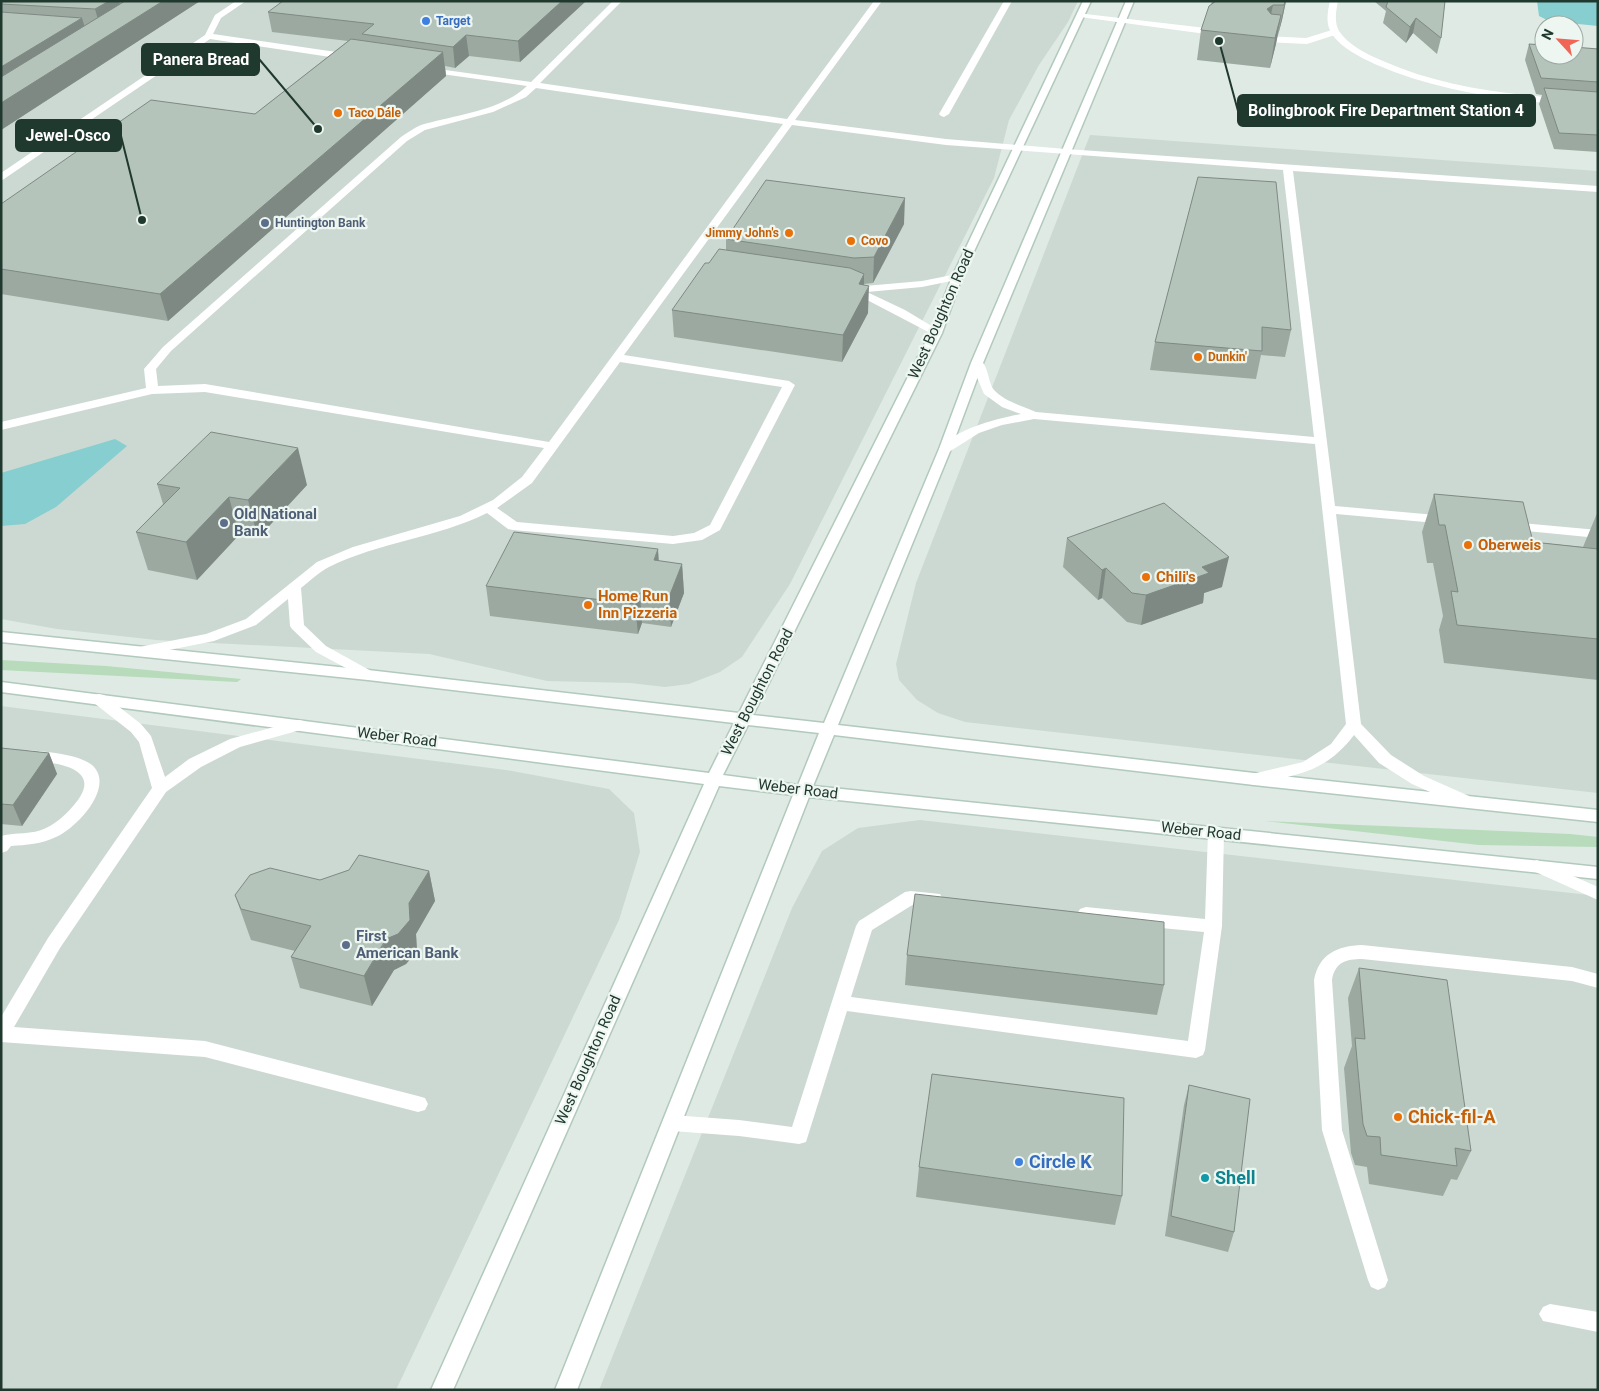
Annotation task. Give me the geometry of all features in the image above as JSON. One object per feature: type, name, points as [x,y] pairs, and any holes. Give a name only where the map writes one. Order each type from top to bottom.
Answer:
[{"type":"main road","points":[[1,178],[208,36],[218,17],[242,1]]},
{"type":"main road","points":[[152,390],[150,369],[167,349],[404,140],[422,128],[508,103],[523,96],[618,1]]},
{"type":"main road","points":[[139,651],[209,638],[251,622],[322,565],[358,550],[465,519],[498,503],[527,480],[878,1]]},
{"type":"main road","points":[[944,114],[1008,1]]},
{"type":"main road","name":"West Boughton Road","points":[[442,1390],[714,778],[936,333],[957,277],[1087,1]]},
{"type":"main road","points":[[566,1390],[803,791],[945,449],[977,363],[1130,1]]},
{"type":"main road","points":[[1334,1],[1332,16],[1335,32],[1357,52],[1392,69],[1443,86],[1510,98],[1598,104]]},
{"type":"main road","points":[[1080,15],[1122,19],[1206,32]]},
{"type":"main road","points":[[1267,39],[1307,41],[1335,32]]},
{"type":"main road","points":[[208,36],[356,58]]},
{"type":"main road","points":[[415,67],[788,122],[946,142],[1598,189]]},
{"type":"main road","points":[[1288,167],[1354,725],[1385,759],[1418,780],[1463,800]]},
{"type":"main road","points":[[687,264],[700,267]]},
{"type":"main road","points":[[936,333],[901,312],[848,290],[922,284],[957,277]]},
{"type":"main road","points":[[488,508],[513,526],[673,540],[697,537],[715,527],[789,385],[618,358]]},
{"type":"main road","points":[[977,363],[988,391],[1006,404],[1034,415],[1319,441]]},
{"type":"main road","points":[[1,426],[152,390],[205,388],[553,446]]},
{"type":"main road","points":[[945,449],[975,430],[999,422],[1034,415]]},
{"type":"main road","points":[[1327,509],[1459,521]]},
{"type":"main road","points":[[1499,525],[1598,534]]},
{"type":"main road","points":[[294,586],[297,626],[321,649],[368,675]]},
{"type":"main road","points":[[1,637],[368,675],[1254,779],[1598,816]]},
{"type":"main road","name":"Weber Road","points":[[1,687],[803,791],[1216,832],[1598,873]]},
{"type":"main road","points":[[100,699],[136,728],[146,740],[160,788]]},
{"type":"main road","points":[[299,725],[236,743],[195,763],[160,788],[54,943],[1,1034],[204,1049],[418,1104]]},
{"type":"main road","points":[[1254,779],[1308,766],[1336,748],[1354,725]]},
{"type":"main road","points":[[1,754],[70,762],[86,768],[91,773],[93,781],[92,787],[80,808],[64,825],[40,837],[6,841],[2,846]]},
{"type":"main road","points":[[840,1003],[1196,1050],[1213,926],[1216,832]]},
{"type":"main road","points":[[1533,865],[1598,894]]},
{"type":"main road","points":[[672,1123],[739,1128],[799,1136],[865,926],[912,897],[950,901]]},
{"type":"main road","points":[[1067,912],[1213,926]]},
{"type":"main road","points":[[1378,1280],[1332,1130],[1323,980],[1324,970],[1329,962],[1338,955],[1349,952],[1362,952],[1572,974],[1598,981]]},
{"type":"main road","points":[[1550,1314],[1598,1322]]},
{"type":"shaded area","points":[[1,1],[1078,1],[1068,22],[1039,65],[1009,120],[994,178],[790,584],[742,657],[720,672],[689,684],[665,687],[630,683],[547,681],[429,654],[156,640],[57,629],[1,619]]},
{"type":"shaded area","points":[[1090,135],[1598,171],[1598,793],[965,722],[938,713],[917,700],[899,680],[896,664],[916,583]]},
{"type":"shaded area","points":[[1,706],[506,770],[609,789],[634,813],[640,852],[619,920],[396,1390],[1,1390]]},
{"type":"shaded area","points":[[920,820],[1598,896],[1598,1390],[599,1390],[792,908],[822,851],[858,828]]},
{"type":"green space","points":[[1,660],[106,666],[241,679],[237,682],[1,670]]},
{"type":"green space","points":[[1265,821],[1570,834],[1598,837],[1598,847],[1479,845]]},
{"type":"water","points":[[1537,1],[1598,1],[1598,26],[1584,25],[1584,15],[1539,15]]},
{"type":"water","points":[[115,439],[127,446],[56,507],[25,524],[1,526],[1,473]]},
{"type":"building","points":[[1,1],[109,1],[95,9],[1,4]]},
{"type":"building","points":[[125,1],[163,1],[1,103],[1,77]]},
{"type":"building","name":"Target","points":[[283,1],[562,1],[518,41],[466,35],[453,47],[362,34],[374,24],[268,12]]},
{"type":"building","points":[[1216,1],[1285,1],[1284,5],[1273,5],[1267,9],[1271,14],[1281,15],[1275,38],[1201,30],[1209,6]]},
{"type":"building","points":[[1388,1],[1445,1],[1441,38],[1416,18],[1410,27],[1386,7]]},
{"type":"building","points":[[1,12],[82,18],[1,67]]},
{"type":"building","points":[[351,39],[443,52],[160,294],[1,269],[1,204],[151,100],[255,114]]},
{"type":"building","points":[[1529,44],[1534,44],[1534,58]]},
{"type":"building","points":[[1584,48],[1598,49],[1598,82],[1541,78],[1536,65],[1584,65]]},
{"type":"building","points":[[1544,88],[1598,92],[1598,135],[1559,133]]},
{"type":"building","points":[[1198,177],[1276,182],[1291,330],[1262,327],[1262,351],[1155,342]]},
{"type":"building","points":[[766,180],[905,198],[874,257],[854,258],[726,239]]},
{"type":"building","points":[[719,249],[850,268],[864,274],[859,284],[869,286],[843,335],[672,310],[705,263],[709,263]]},
{"type":"building","points":[[211,432],[298,448],[248,500],[229,497],[186,542],[136,532],[180,488],[157,484]]},
{"type":"building","points":[[1434,494],[1523,502],[1533,542],[1598,549],[1598,639],[1457,625],[1451,591],[1458,592],[1445,525],[1439,525]]},
{"type":"building","points":[[1164,503],[1229,557],[1202,567],[1209,573],[1146,595],[1132,593],[1106,568],[1102,570],[1067,538]]},
{"type":"building","points":[[514,532],[658,549],[654,560],[682,564],[669,597],[640,593],[635,604],[486,586]]},
{"type":"building","points":[[1,748],[49,753],[13,805],[1,804]]},
{"type":"building","points":[[359,855],[429,871],[409,903],[410,920],[398,934],[386,939],[364,976],[291,957],[311,926],[241,909],[235,895],[250,875],[270,868],[320,880],[349,870]]},
{"type":"building","points":[[915,894],[1164,922],[1164,985],[907,955]]},
{"type":"building","name":"Chick-fil-A","points":[[1359,968],[1447,980],[1471,1151],[1455,1148],[1457,1166],[1381,1155],[1380,1137],[1367,1136],[1363,1124],[1355,1038],[1365,1039]]},
{"type":"building","name":"Circle K","points":[[932,1074],[1124,1098],[1122,1196],[919,1167]]},
{"type":"building","name":"Shell","points":[[1189,1085],[1250,1099],[1234,1232],[1171,1216]]},
{"type":"place","name":"Target","points":[[426,21]]},
{"type":"place","name":"Bolingbrook Fire Department Station 4","points":[[1219,41]]},
{"type":"place","name":"Taco Dále","points":[[338,113]]},
{"type":"place","name":"Panera Bread","points":[[318,129]]},
{"type":"place","name":"Jewel-Osco","points":[[142,220]]},
{"type":"place","name":"Huntington Bank","points":[[265,223]]},
{"type":"place","name":"Jimmy John's","points":[[789,233]]},
{"type":"place","name":"Covo","points":[[851,241]]},
{"type":"place","name":"Dunkin'","points":[[1198,357]]},
{"type":"place","name":"Old National Bank","points":[[224,523]]},
{"type":"place","name":"Oberweis","points":[[1468,545]]},
{"type":"place","name":"Chili's","points":[[1146,577]]},
{"type":"place","name":"Home Run Inn Pizzeria","points":[[588,605]]},
{"type":"place","name":"First American Bank","points":[[346,945]]},
{"type":"place","name":"Chick-fil-A","points":[[1398,1117]]},
{"type":"place","name":"Circle K","points":[[1019,1162]]},
{"type":"place","name":"Shell","points":[[1205,1178]]}]
